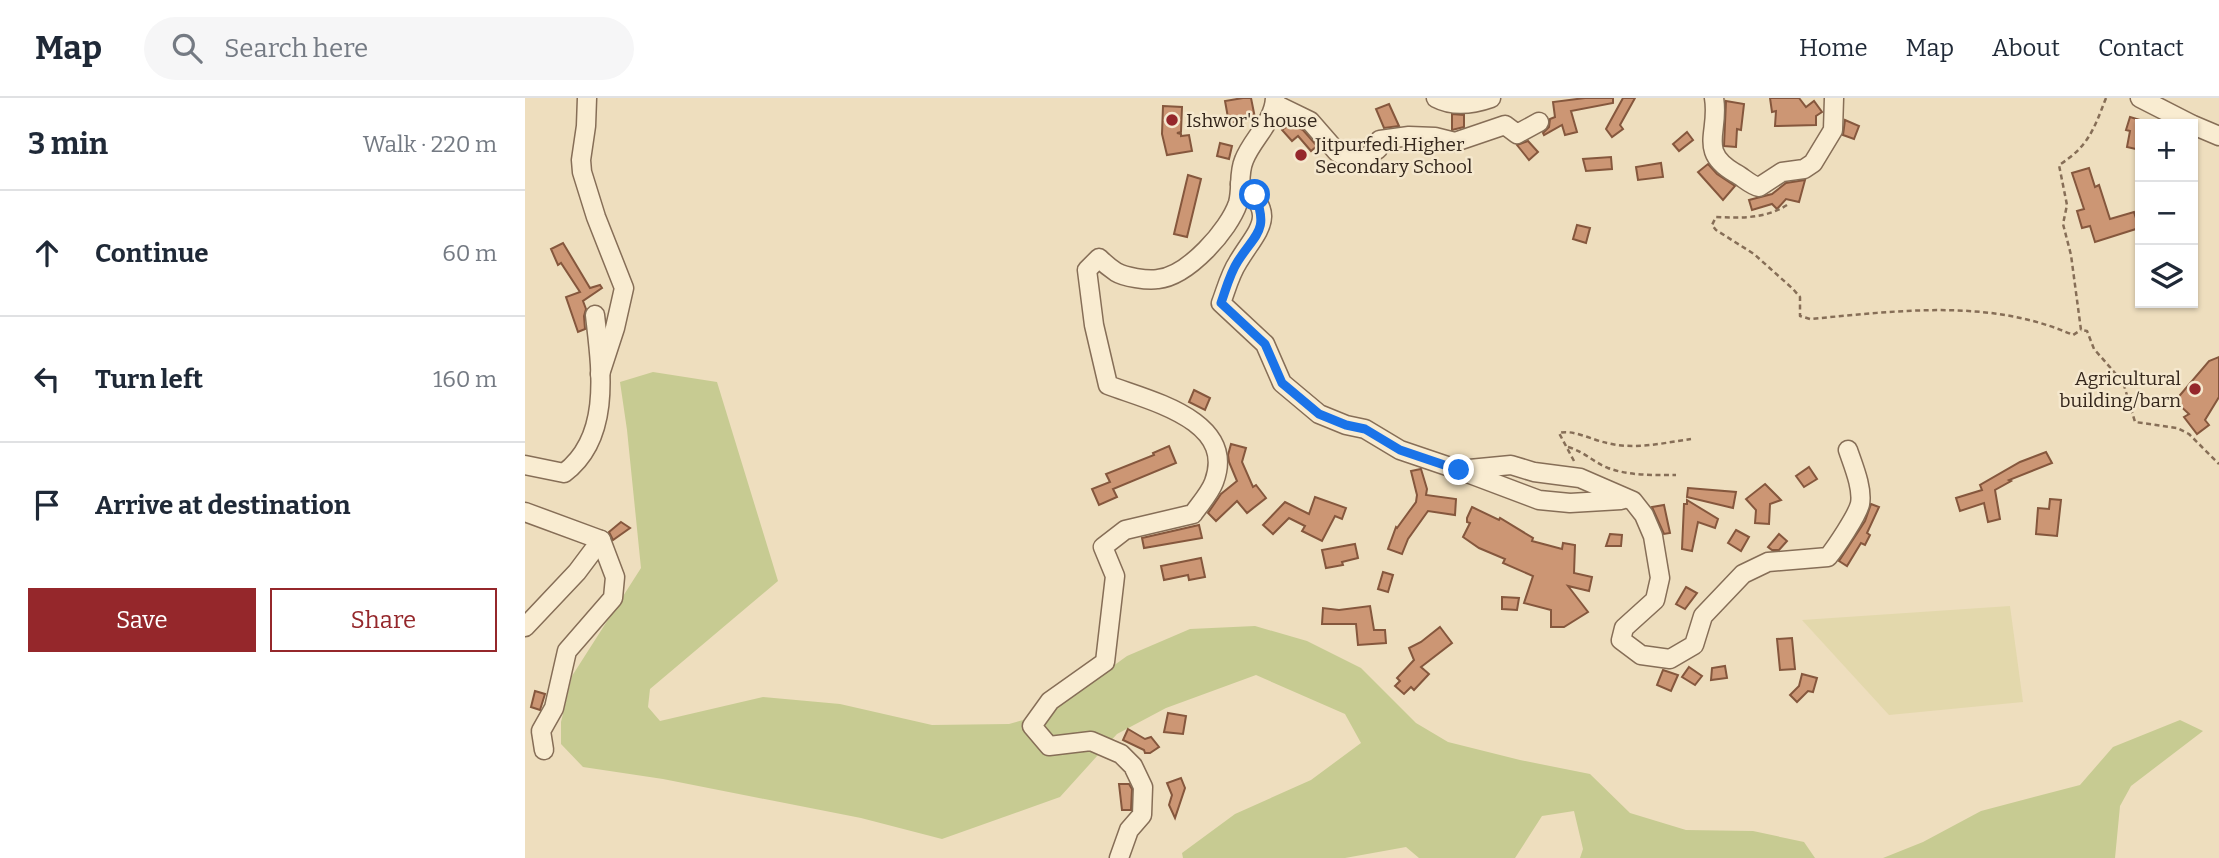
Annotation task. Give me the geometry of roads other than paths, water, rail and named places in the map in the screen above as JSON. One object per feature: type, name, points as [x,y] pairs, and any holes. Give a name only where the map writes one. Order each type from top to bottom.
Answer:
[{"type":"street","points":[[587,98],[582,173],[624,288],[600,374]]},
{"type":"street","points":[[1436,98],[1441,101],[1473,104],[1491,98]]},
{"type":"street","points":[[1714,98],[1716,111],[1712,152],[1727,168],[1759,187],[1782,172],[1804,169],[1813,163],[1833,130],[1834,98]]},
{"type":"street","points":[[2140,98],[2180,119]]},
{"type":"street","points":[[1119,858],[1129,830],[1142,815],[1143,787],[1133,766],[1121,754],[1091,741],[1049,746],[1032,726],[1050,701],[1105,662],[1115,576],[1103,547],[1125,530],[1193,514],[1214,484],[1219,460],[1215,444],[1187,415],[1108,385],[1094,325],[1087,270],[1099,258],[1118,273],[1158,280],[1177,273],[1210,246],[1229,222],[1238,202],[1244,159],[1267,123],[1275,101],[1310,121],[1337,152],[1357,163],[1378,149],[1380,140],[1409,136],[1435,137],[1455,142],[1504,125],[1517,134],[1539,122]]},
{"type":"street","points":[[2198,127],[2219,136]]},
{"type":"street","points":[[1240,184],[1255,195],[1262,222],[1257,237],[1237,263],[1221,303],[1265,344],[1282,383],[1319,414],[1365,429],[1400,450],[1539,500],[1570,503],[1611,499],[1633,501]]},
{"type":"street","points":[[525,465],[564,473],[573,466],[591,442],[600,406],[595,315]]},
{"type":"street","points":[[1459,470],[1511,465],[1534,472],[1580,478],[1633,501],[1644,514],[1653,536],[1660,578],[1655,600],[1624,628],[1621,640],[1641,656],[1670,659],[1694,645],[1703,616],[1743,574],[1768,562],[1828,557],[1860,505],[1858,485],[1848,450]]},
{"type":"street","points":[[525,512],[601,540],[615,577],[613,598],[567,651],[554,708],[541,731],[544,750]]},
{"type":"street","points":[[525,627],[577,572],[601,540]]},
{"type":"place","name":"Ishwor's house","points":[[1172,120]]},
{"type":"place","name":"Jitpurfedi Higher Secondary School","points":[[1301,155]]},
{"type":"place","name":"Agricultural building/barn","points":[[2195,389]]}]
